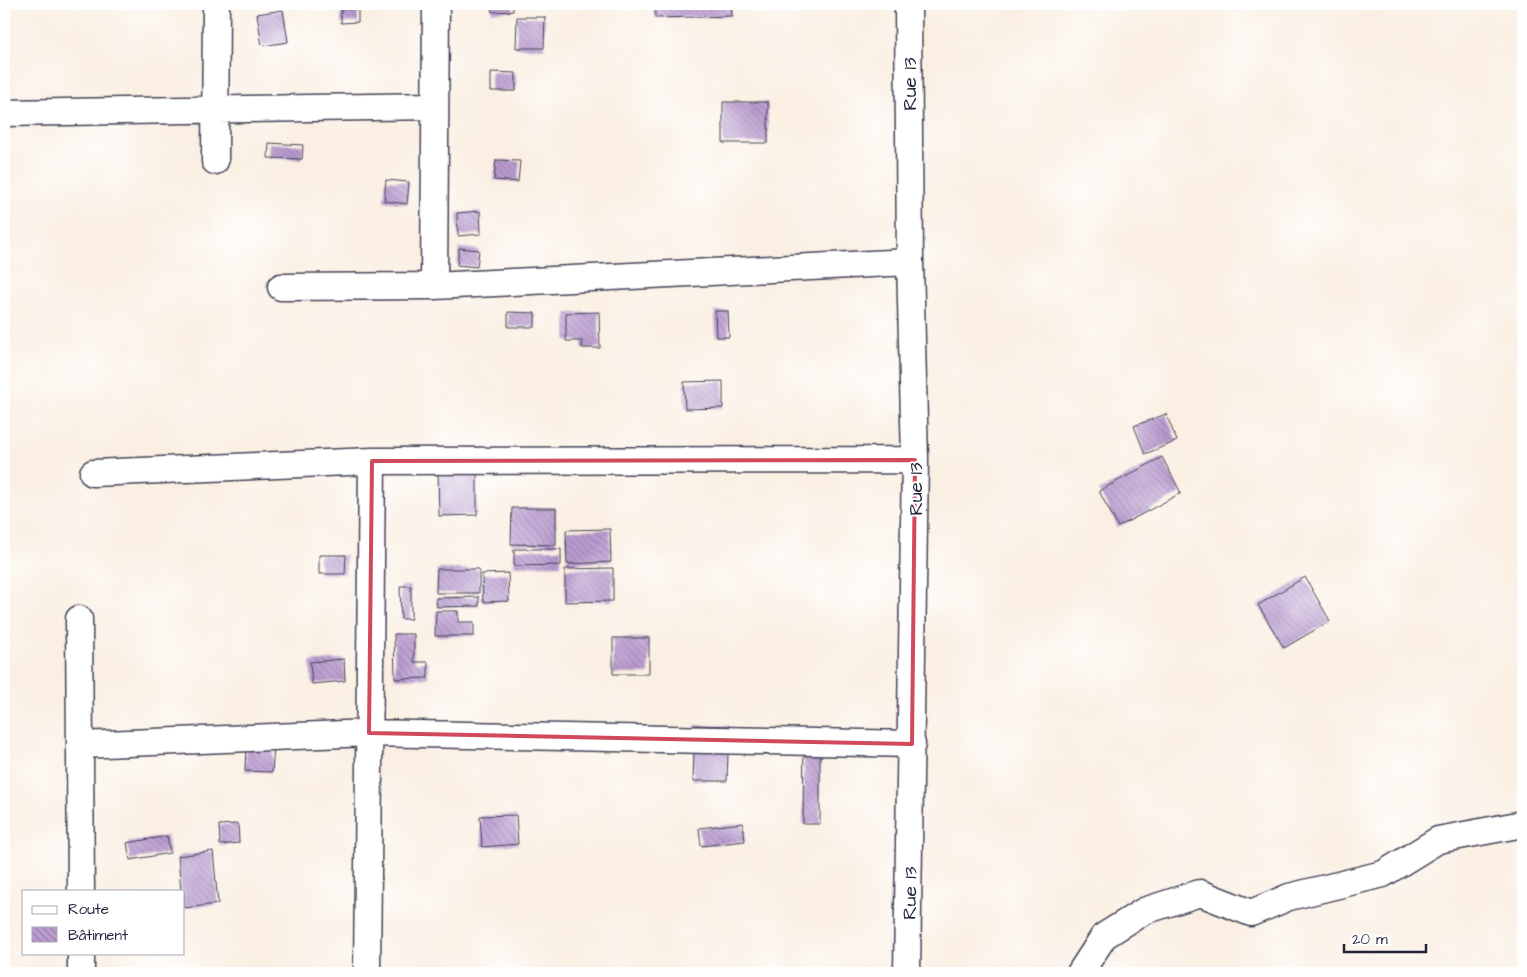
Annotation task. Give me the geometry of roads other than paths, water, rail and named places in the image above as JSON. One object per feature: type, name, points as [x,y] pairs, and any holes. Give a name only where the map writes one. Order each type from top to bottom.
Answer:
[{"type":"street","points":[[215,161],[216,4]]},
{"type":"street","points":[[434,286],[436,4]]},
{"type":"street","name":"Rue 13","points":[[907,973],[915,460],[910,262],[908,4]]},
{"type":"street","points":[[4,113],[436,106]]},
{"type":"street","points":[[280,288],[434,286],[910,262]]},
{"type":"street","points":[[94,473],[372,461],[915,460]]},
{"type":"street","points":[[367,973],[372,461]]},
{"type":"street","points":[[79,619],[81,890]]},
{"type":"street","points":[[80,745],[369,733],[912,744]]},
{"type":"street","points":[[1080,973],[1104,936],[1144,912],[1200,893],[1251,913],[1289,896],[1383,874],[1438,840],[1523,824]]},
{"type":"street","points":[[81,954],[82,973]]}]
